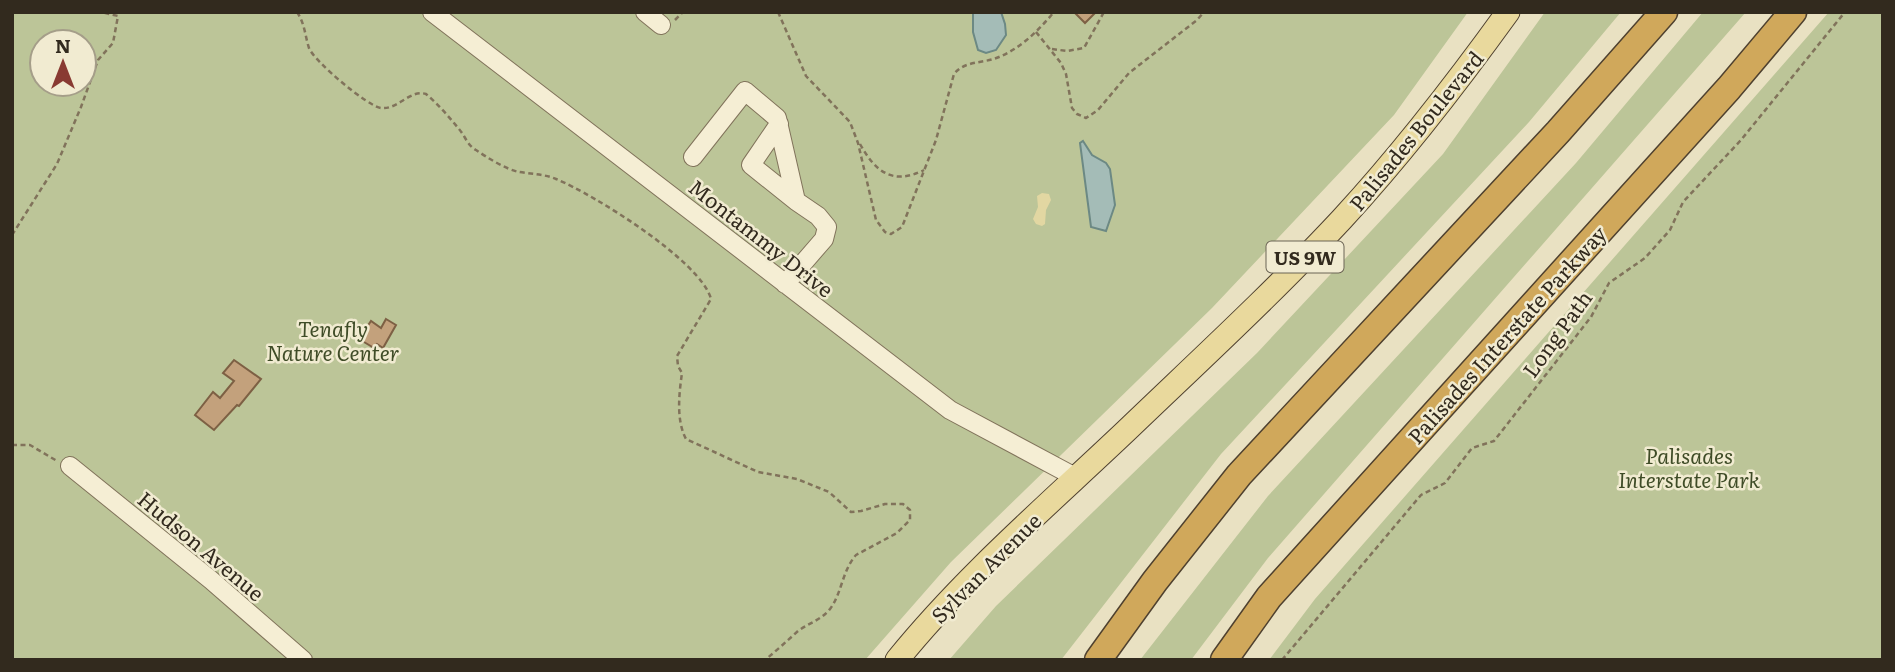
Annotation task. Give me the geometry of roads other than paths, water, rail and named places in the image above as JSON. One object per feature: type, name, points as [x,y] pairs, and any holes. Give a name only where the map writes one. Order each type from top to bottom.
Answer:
[{"type":"highway","points":[[1098,660],[1155,581],[1239,475],[1549,142],[1664,12]]},
{"type":"highway","name":"Palisades Interstate Parkway","points":[[1224,660],[1269,597],[1729,88],[1793,12]]},
{"type":"main road","name":"Palisades Boulevard","points":[[1077,478],[1342,219],[1419,130],[1508,12]]},
{"type":"main road","name":"Sylvan Avenue","points":[[897,660],[951,599],[1077,478]]},
{"type":"street","name":"Montammy Drive","points":[[432,12],[950,410],[1077,478]]},
{"type":"street","points":[[645,12],[661,25]]},
{"type":"street","points":[[693,157],[745,91],[777,118],[796,201]]},
{"type":"street","points":[[779,124],[751,165],[818,216],[827,227],[824,239],[785,284]]},
{"type":"street","name":"Hudson Avenue","points":[[70,466],[211,580],[303,660]]},
{"type":"water","points":[[973,12],[1001,12],[1006,35],[996,50],[986,53],[978,50],[973,32]]},
{"type":"water","points":[[1083,141],[1092,155],[1106,163],[1110,169],[1115,205],[1106,231],[1091,227],[1080,143]]},
{"type":"park label","name":"Tenafly Nature Center","points":[[333,339]]},
{"type":"park label","name":"Palisades Interstate Park","points":[[1689,466]]}]
